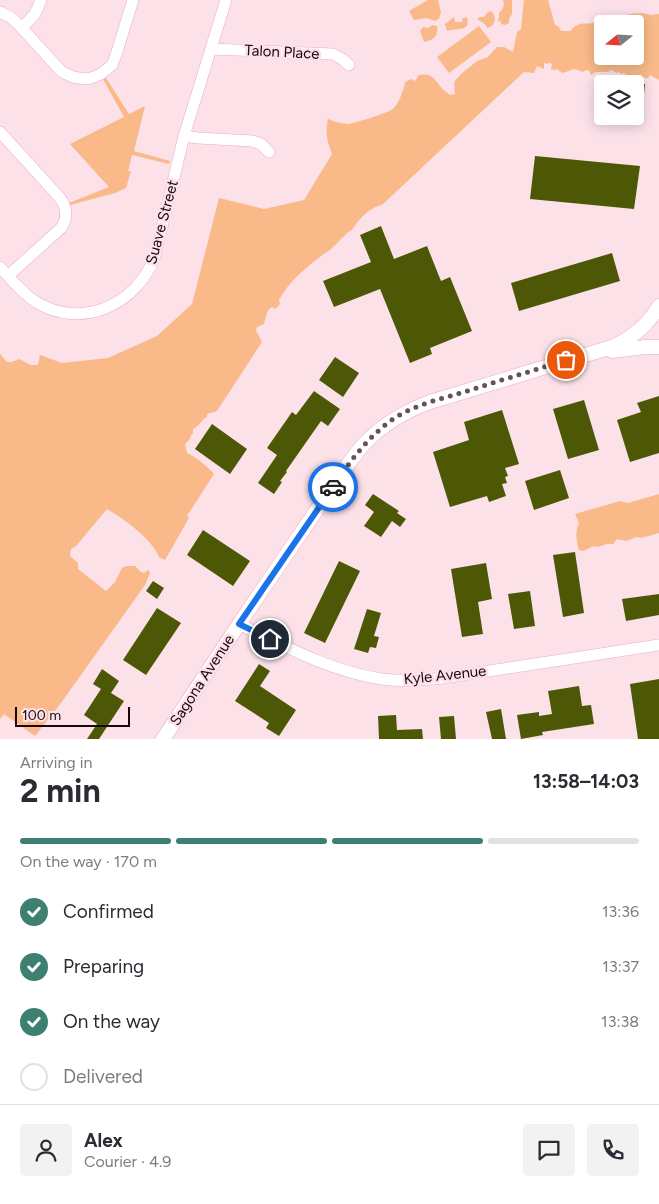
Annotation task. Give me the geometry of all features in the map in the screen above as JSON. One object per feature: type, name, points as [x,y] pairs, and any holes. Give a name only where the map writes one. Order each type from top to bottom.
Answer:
[{"type":"main road","name":"Sagona Avenue","points":[[163,739],[348,464],[366,443],[386,425],[406,412],[430,402],[566,360],[604,351],[632,336],[658,312]]},
{"type":"main road","points":[[604,351],[659,347]]},
{"type":"street","points":[[22,28],[35,14],[41,0]]},
{"type":"street","points":[[0,12],[10,17],[22,28],[62,72],[73,77],[91,78],[105,72],[114,60],[134,0]]},
{"type":"street","name":"Suave Street","points":[[0,267],[36,302],[64,312],[81,313],[112,306],[126,298],[139,285],[152,263],[184,136],[226,0]]},
{"type":"street","name":"Talon Place","points":[[211,49],[333,54],[342,58],[349,65]]},
{"type":"street","points":[[0,132],[60,198],[66,213],[65,221],[61,228],[8,276]]},
{"type":"street","points":[[184,136],[252,141],[262,144],[269,152]]},
{"type":"street","name":"Kyle Avenue","points":[[239,624],[300,653],[335,667],[382,679],[396,680],[443,678],[659,645]]},
{"type":"shaded area","points":[[428,0],[438,0],[441,12],[439,19],[435,21],[427,18],[414,20],[409,11]]},
{"type":"shaded area","points":[[503,0],[512,0],[512,14],[509,23],[505,25],[501,24],[501,21],[498,22],[499,13],[504,6]]},
{"type":"shaded area","points":[[524,0],[548,0],[555,25],[561,31],[571,31],[580,24],[594,22],[594,65],[644,65],[644,15],[626,15],[637,13],[659,14],[659,80],[650,75],[648,78],[644,78],[644,75],[626,75],[612,70],[596,72],[591,75],[587,70],[582,72],[574,69],[562,73],[557,69],[551,69],[552,64],[549,62],[548,64],[544,63],[544,69],[537,66],[534,73],[524,72],[382,205],[373,208],[365,214],[352,230],[298,275],[283,293],[279,300],[280,304],[275,309],[272,307],[269,309],[264,324],[257,327],[256,330],[262,342],[217,411],[207,414],[207,417],[193,429],[190,439],[185,444],[187,453],[214,474],[187,516],[189,518],[165,560],[159,557],[150,543],[137,530],[107,509],[76,546],[71,549],[70,556],[78,563],[78,569],[106,591],[115,582],[122,568],[127,566],[135,566],[144,573],[148,570],[150,573],[145,585],[61,703],[35,736],[4,714],[0,719],[0,354],[7,362],[19,359],[31,365],[38,365],[40,355],[62,363],[108,358],[157,336],[192,304],[219,198],[264,209],[304,200],[332,154],[327,137],[328,119],[348,124],[372,118],[391,110],[396,106],[405,82],[411,79],[415,81],[419,75],[431,76],[450,95],[455,94],[454,82],[477,61],[488,57],[497,47],[504,47],[513,52],[517,32],[521,29]]},
{"type":"shaded area","points":[[491,11],[495,16],[495,20],[492,26],[487,28],[486,25],[477,19],[484,17]]},
{"type":"shaded area","points":[[454,17],[455,22],[462,22],[463,18],[466,17],[468,19],[467,26],[447,31],[445,24]]},
{"type":"shaded area","points":[[432,25],[437,26],[436,34],[431,40],[424,42],[420,31],[423,27],[428,28]]},
{"type":"shaded area","points":[[479,26],[491,42],[449,73],[437,57]]},
{"type":"shaded area","points":[[106,78],[129,114],[145,106],[134,151],[170,161],[169,164],[132,155],[128,171],[131,171],[126,188],[115,193],[70,205],[69,203],[109,187],[70,144],[124,117],[103,79]]},
{"type":"shaded area","points":[[659,494],[659,533],[626,541],[617,539],[613,544],[594,546],[583,551],[579,550],[576,536],[579,523],[575,514],[620,501],[628,503]]},
{"type":"building","points":[[535,156],[640,166],[634,209],[530,199]]},
{"type":"building","points":[[381,226],[394,259],[427,246],[441,281],[450,277],[472,331],[430,348],[432,354],[410,363],[380,289],[334,307],[323,281],[371,262],[360,235]]},
{"type":"building","points":[[612,253],[620,281],[519,311],[511,283]]},
{"type":"building","points":[[335,357],[359,373],[343,397],[319,380]]},
{"type":"building","points":[[314,391],[340,409],[328,426],[321,421],[286,471],[280,481],[282,482],[274,494],[258,483],[277,455],[267,448],[292,412],[296,415]]},
{"type":"building","points":[[659,396],[659,453],[630,462],[617,420],[641,412],[637,403]]},
{"type":"building","points":[[584,400],[599,450],[568,459],[553,409]]},
{"type":"building","points":[[502,410],[519,464],[505,468],[508,476],[505,477],[507,483],[502,484],[506,496],[489,502],[487,496],[450,507],[433,452],[469,440],[464,422]]},
{"type":"building","points":[[212,424],[247,449],[230,474],[195,449]]},
{"type":"building","points":[[560,470],[569,498],[534,510],[525,481]]},
{"type":"building","points":[[373,494],[399,511],[397,513],[406,519],[400,527],[392,521],[381,537],[364,526],[374,512],[365,505]]},
{"type":"building","points":[[203,530],[250,561],[233,586],[187,555]]},
{"type":"building","points":[[575,552],[584,613],[563,617],[553,555]]},
{"type":"building","points":[[339,561],[360,571],[325,643],[304,633]]},
{"type":"building","points":[[486,563],[492,599],[478,602],[483,634],[462,637],[451,569]]},
{"type":"building","points":[[153,581],[164,588],[157,599],[146,591]]},
{"type":"building","points":[[530,591],[535,626],[514,629],[508,594]]},
{"type":"building","points":[[659,594],[659,615],[626,621],[622,599]]},
{"type":"building","points":[[157,608],[181,623],[146,675],[123,660]]},
{"type":"building","points":[[367,609],[381,613],[374,636],[379,637],[376,648],[370,647],[368,653],[354,649]]},
{"type":"building","points":[[259,664],[270,671],[260,686],[296,710],[279,736],[266,728],[269,723],[235,701]]},
{"type":"building","points":[[102,669],[119,681],[111,693],[124,701],[99,739],[87,739],[97,724],[84,715],[101,689],[93,684]]},
{"type":"building","points":[[659,679],[659,739],[638,739],[630,684]]},
{"type":"building","points":[[579,686],[582,706],[591,705],[594,724],[542,732],[543,735],[521,739],[517,715],[539,712],[539,716],[552,714],[548,691]]},
{"type":"building","points":[[501,709],[506,739],[492,739],[486,712]]},
{"type":"building","points":[[396,715],[397,730],[422,729],[423,739],[379,739],[378,716]]},
{"type":"building","points":[[454,716],[456,739],[441,739],[439,717]]},
{"type":"way so far","points":[[333,487],[348,464],[366,443],[395,418],[406,412],[430,402],[566,360]]},
{"type":"route","points":[[270,639],[239,624],[333,487]]}]
